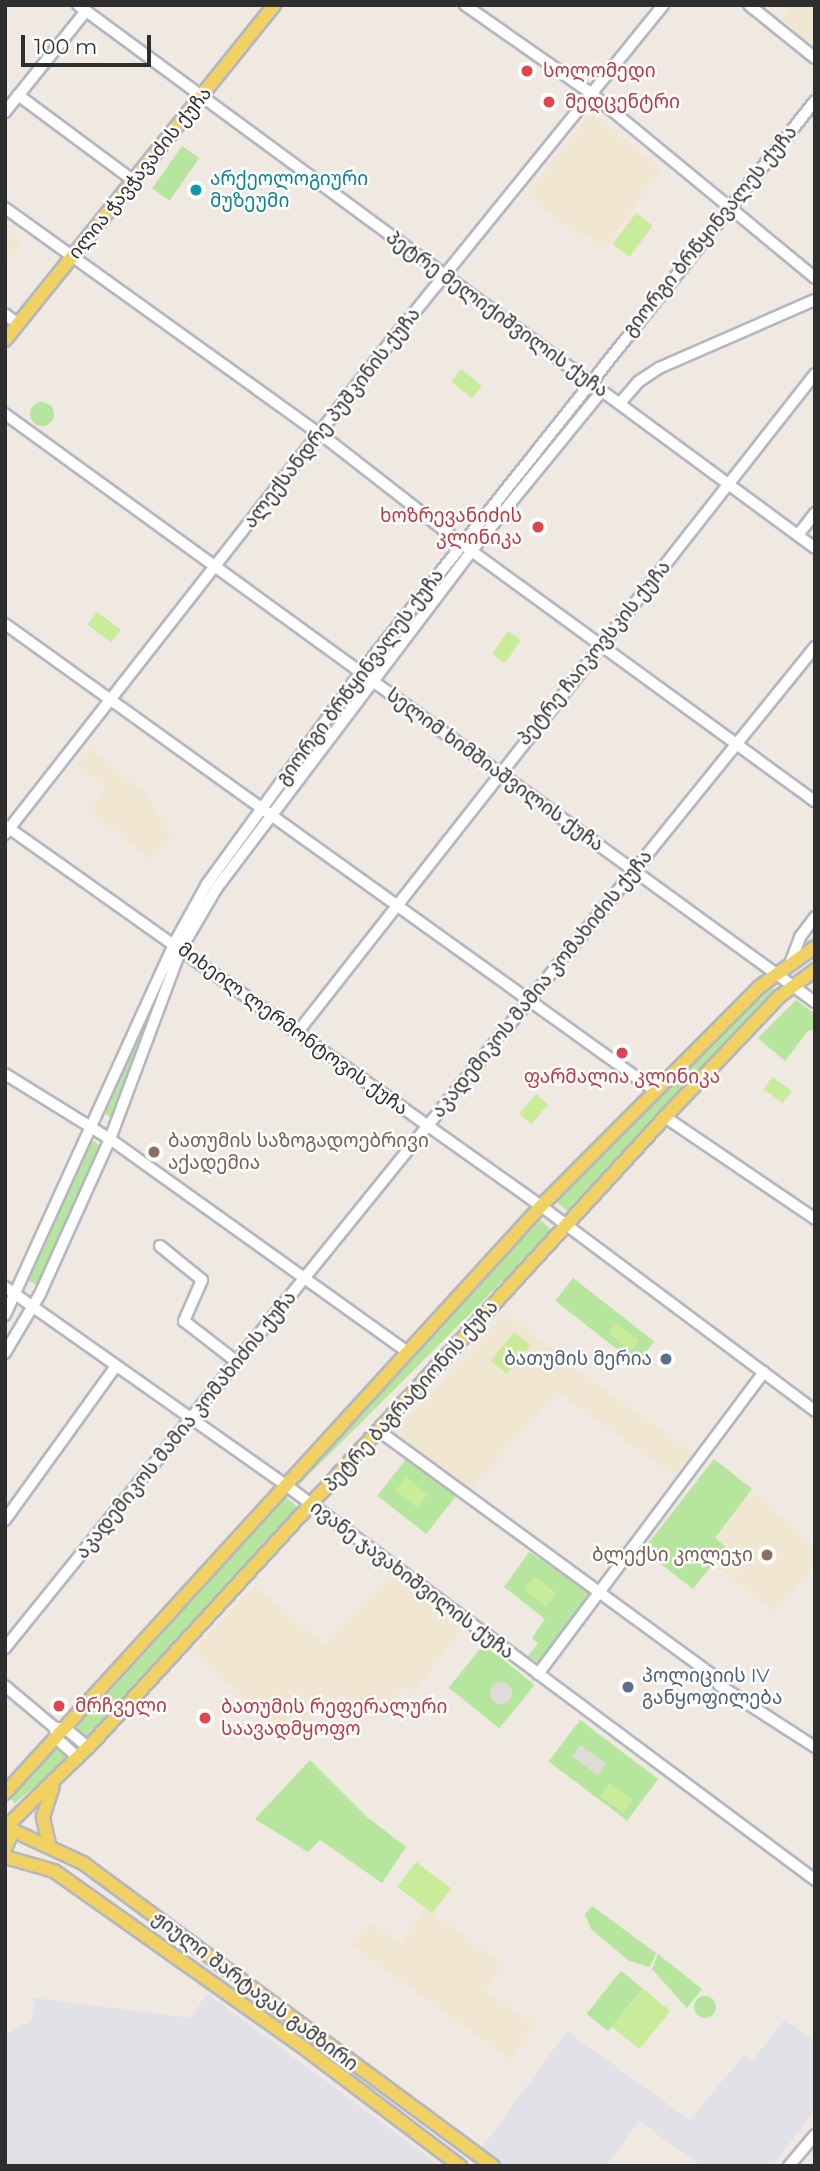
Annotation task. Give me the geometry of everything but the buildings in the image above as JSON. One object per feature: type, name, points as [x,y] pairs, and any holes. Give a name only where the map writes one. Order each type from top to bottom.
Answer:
[{"type":"main road","name":"ილია ჭავჭავაძის ქუჩა","points":[[5,340],[201,98],[269,7]]},
{"type":"main road","name":"პეტრე ბაგრატიონის ქუჩა","points":[[5,1793],[541,1206],[654,1090],[774,973],[815,947]]},
{"type":"main road","name":"პეტრე ბაგრატიონის ქუჩა","points":[[8,1824],[89,1748],[665,1117],[793,985],[815,970]]},
{"type":"main road","points":[[49,1844],[43,1817],[47,1800],[63,1772]]},
{"type":"main road","points":[[5,1849],[8,1824]]},
{"type":"main road","name":"ჟიული შარტავას გამზირი","points":[[8,1824],[83,1863],[493,2166]]},
{"type":"main road","name":"ჟიული შარტავას გამზირი","points":[[5,1857],[54,1871],[308,2051],[460,2166]]},
{"type":"street","points":[[465,5],[592,94],[815,278]]},
{"type":"street","name":"ალექსანდრე პუშკინის ქუჩა","points":[[7,830],[218,566],[443,276],[663,5]]},
{"type":"street","points":[[750,5],[815,58]]},
{"type":"street","points":[[5,112],[82,8]]},
{"type":"street","name":"პეტრე მელიქიშვილის ქუჩა","points":[[82,8],[815,548]]},
{"type":"street","points":[[19,96],[134,181]]},
{"type":"street","name":"გიორგი ბრწყინვალეს ქუჩა","points":[[5,1314],[207,884],[361,672],[728,206],[815,101]]},
{"type":"street","points":[[5,208],[319,434],[462,544],[473,549],[815,801]]},
{"type":"street","points":[[620,403],[638,382],[659,368],[815,300]]},
{"type":"street","points":[[5,314],[18,324]]},
{"type":"street","name":"პეტრე ჩაიკოვსკის ქუჩა","points":[[297,1033],[394,903],[603,644],[815,374]]},
{"type":"street","name":"გიორგი ბრწყინვალეს ქუჩა","points":[[5,1353],[34,1305],[110,1139],[177,947],[216,889],[372,681],[473,549],[602,391]]},
{"type":"street","name":"სელიმ ხიმშიაშვილის ქუჩა","points":[[5,414],[218,566],[815,1002]]},
{"type":"street","points":[[798,535],[815,513]]},
{"type":"street","points":[[5,624],[654,1090]]},
{"type":"street","name":"აკადემიკოს მამია კომახიძის ქუჩა","points":[[5,1648],[815,647]]},
{"type":"street","name":"მიხეილ ლერმონტოვის ქუჩა","points":[[7,830],[177,947],[541,1206],[815,1411]]},
{"type":"street","points":[[791,961],[800,937],[815,917]]},
{"type":"street","points":[[5,1074],[110,1139],[408,1353]]},
{"type":"street","points":[[665,1117],[815,1219]]},
{"type":"street","points":[[160,1246],[202,1280],[184,1321],[236,1362]]},
{"type":"street","name":"ივანე ჯავახიშვილის ქუჩა","points":[[5,1287],[287,1486],[815,1880]]},
{"type":"street","points":[[5,1520],[116,1366]]},
{"type":"street","points":[[538,1674],[764,1372]]},
{"type":"street","points":[[379,1431],[748,1706],[815,1747]]},
{"type":"street","points":[[5,1686],[59,1731],[89,1748]]},
{"type":"street","points":[[59,1731],[78,1758]]},
{"type":"street","points":[[789,2166],[815,2134]]},
{"type":"shaded area","points":[[793,5],[815,5],[815,48],[781,20]]},
{"type":"shaded area","points":[[592,112],[661,170],[605,248],[582,232],[577,235],[526,194]]},
{"type":"shaded area","points":[[5,228],[23,242],[6,263],[5,262]]},
{"type":"shaded area","points":[[89,748],[146,793],[171,837],[151,860],[89,810],[106,788],[76,764]]},
{"type":"shaded area","points":[[506,1312],[577,1370],[694,1453],[675,1476],[557,1392],[469,1492],[394,1434]]},
{"type":"shaded area","name":"ბლექსი კოლეჯი","points":[[751,1491],[815,1546],[815,1566],[775,1613],[713,1563],[726,1547],[714,1538]]},
{"type":"shaded area","points":[[393,1576],[461,1630],[415,1692],[405,1686],[374,1721],[342,1694],[292,1740],[192,1651],[255,1586],[326,1645]]},
{"type":"shaded area","points":[[501,1682],[509,1685],[512,1693],[509,1701],[501,1704],[493,1701],[490,1693],[493,1685]]},
{"type":"shaded area","points":[[580,1745],[606,1764],[598,1775],[572,1756]]},
{"type":"shaded area","points":[[426,1908],[504,1964],[485,1991],[536,2025],[511,2060],[348,1943],[370,1921],[401,1943]]},
{"type":"shaded area","points":[[207,1993],[440,2166],[5,2166],[5,2034],[33,2019],[34,1998],[191,2018]]},
{"type":"shaded area","points":[[785,2019],[815,2041],[815,2110],[772,2166],[701,2166],[639,2121],[606,2166],[504,2166],[481,2149],[567,2031],[690,2120],[744,2055],[752,2061]]},
{"type":"green space","points":[[182,146],[199,158],[169,201],[152,189]]},
{"type":"green space","points":[[636,213],[653,226],[629,257],[613,244]]},
{"type":"green space","points":[[461,369],[482,386],[472,398],[451,381]]},
{"type":"green space","points":[[583,399],[586,403],[579,415],[473,538]]},
{"type":"green space","points":[[42,402],[50,406],[54,414],[50,422],[42,426],[34,422],[30,414],[34,406]]},
{"type":"green space","points":[[456,556],[460,559],[378,668],[374,665]]},
{"type":"green space","points":[[97,612],[121,630],[111,643],[87,625]]},
{"type":"green space","points":[[508,631],[521,640],[505,663],[492,654]]},
{"type":"green space","points":[[357,684],[362,691],[274,804],[271,802]]},
{"type":"green space","points":[[170,963],[171,965],[111,1117],[105,1114]]},
{"type":"green space","points":[[771,987],[777,991],[570,1214],[556,1201]]},
{"type":"green space","points":[[796,1000],[815,1014],[815,1029],[808,1031],[785,1061],[758,1038]]},
{"type":"green space","points":[[772,1077],[792,1091],[783,1103],[763,1089]]},
{"type":"green space","points":[[536,1094],[548,1104],[532,1124],[519,1114]]},
{"type":"green space","points":[[95,1141],[100,1147],[39,1286],[29,1281],[90,1143]]},
{"type":"green space","points":[[541,1220],[552,1231],[298,1486],[286,1475]]},
{"type":"green space","points":[[573,1278],[654,1341],[636,1364],[555,1301]]},
{"type":"green space","points":[[616,1324],[639,1340],[632,1350],[609,1334]]},
{"type":"green space","points":[[514,1332],[530,1345],[507,1374],[491,1361]]},
{"type":"green space","points":[[410,1454],[459,1492],[426,1534],[377,1496]]},
{"type":"green space","points":[[714,1459],[752,1489],[715,1538],[726,1547],[693,1589],[643,1550]]},
{"type":"green space","points":[[406,1477],[428,1495],[417,1508],[395,1490]]},
{"type":"green space","points":[[286,1497],[297,1507],[296,1513],[88,1739],[75,1730]]},
{"type":"green space","points":[[529,1552],[592,1594],[540,1664],[528,1656],[538,1643],[532,1638],[545,1619],[504,1587]]},
{"type":"green space","points":[[534,1576],[556,1593],[546,1607],[524,1589]]},
{"type":"green space","points":[[484,1644],[535,1685],[499,1728],[449,1688]]},
{"type":"green space","points":[[580,1720],[658,1779],[627,1821],[549,1762]]},
{"type":"green space","points":[[56,1746],[69,1757],[14,1804],[11,1796]]},
{"type":"green space","points":[[310,1760],[367,1817],[406,1847],[382,1883],[320,1840],[308,1852],[255,1819]]},
{"type":"green space","points":[[609,1783],[633,1800],[624,1813],[600,1796]]},
{"type":"green space","points":[[416,1862],[451,1888],[432,1913],[397,1887]]},
{"type":"green space","points":[[592,1906],[656,1953],[650,1967],[629,1961],[591,1929],[585,1914]]},
{"type":"green space","points":[[658,1954],[702,1989],[687,2008],[652,1969]]},
{"type":"green space","points":[[621,1971],[643,1989],[608,2031],[586,2014]]},
{"type":"green space","points":[[643,1989],[670,2011],[639,2049],[612,2027]]},
{"type":"green space","points":[[705,1996],[713,1999],[716,2007],[713,2015],[705,2018],[697,2015],[694,2007],[697,1999]]},
{"type":"place","name":"სოლომედი","points":[[527,71]]},
{"type":"place","name":"მედცენტრი","points":[[549,102]]},
{"type":"place","name":"არქეოლოგიური მუზეუმი","points":[[196,190]]},
{"type":"place","name":"ხოზრევანიძის კლინიკა","points":[[538,527]]},
{"type":"place","name":"ფარმალია კლინიკა","points":[[622,1053]]},
{"type":"place","name":"ბათუმის საზოგადოებრივი აქადემია","points":[[154,1152]]},
{"type":"place","name":"ბათუმის მერია","points":[[666,1359]]},
{"type":"place","name":"ბლექსი კოლეჯი","points":[[767,1555]]},
{"type":"place","name":"პოლიციის IV განყოფილება","points":[[628,1687]]},
{"type":"place","name":"მრჩველი","points":[[59,1706]]},
{"type":"place","name":"ბათუმის რეფერალური საავადმყოფო","points":[[205,1718]]}]
